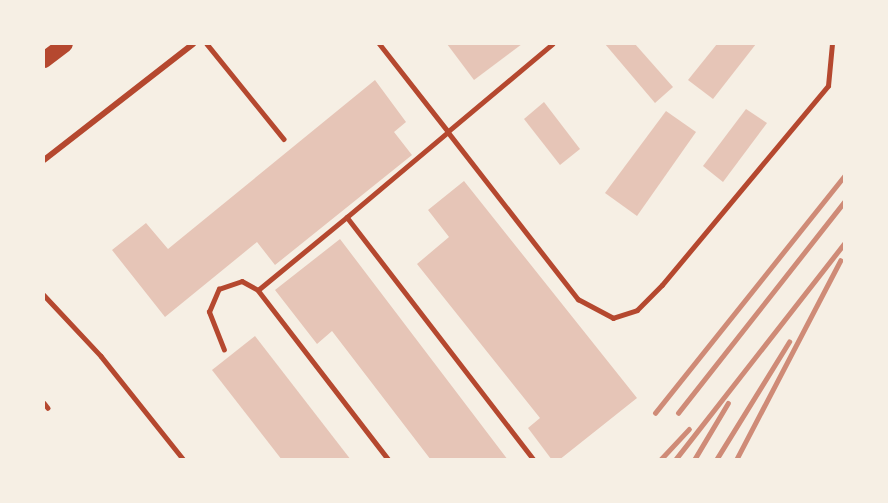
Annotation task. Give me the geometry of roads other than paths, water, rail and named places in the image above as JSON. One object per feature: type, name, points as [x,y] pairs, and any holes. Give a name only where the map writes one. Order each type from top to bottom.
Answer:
[{"type":"highway","points":[[44,60],[65,44]]},
{"type":"street","points":[[44,160],[193,44]]},
{"type":"lane","points":[[207,44],[284,139]]},
{"type":"lane","points":[[379,44],[578,299],[613,318],[637,310],[662,285],[828,86],[832,44]]},
{"type":"lane","points":[[258,290],[553,44]]},
{"type":"lane","points":[[347,217],[534,459]]},
{"type":"lane","points":[[224,350],[209,312],[219,289],[242,281],[258,290],[389,459]]},
{"type":"lane","points":[[44,295],[101,356],[184,459]]},
{"type":"lane","points":[[44,403],[48,408]]},
{"type":"railway","points":[[655,413],[844,176]]},
{"type":"railway","points":[[678,413],[844,202]]},
{"type":"railway","points":[[675,460],[844,244]]},
{"type":"railway","points":[[736,460],[840,261]]},
{"type":"railway","points":[[716,460],[789,342]]},
{"type":"railway","points":[[694,460],[728,403]]},
{"type":"railway","points":[[660,460],[689,429]]}]
